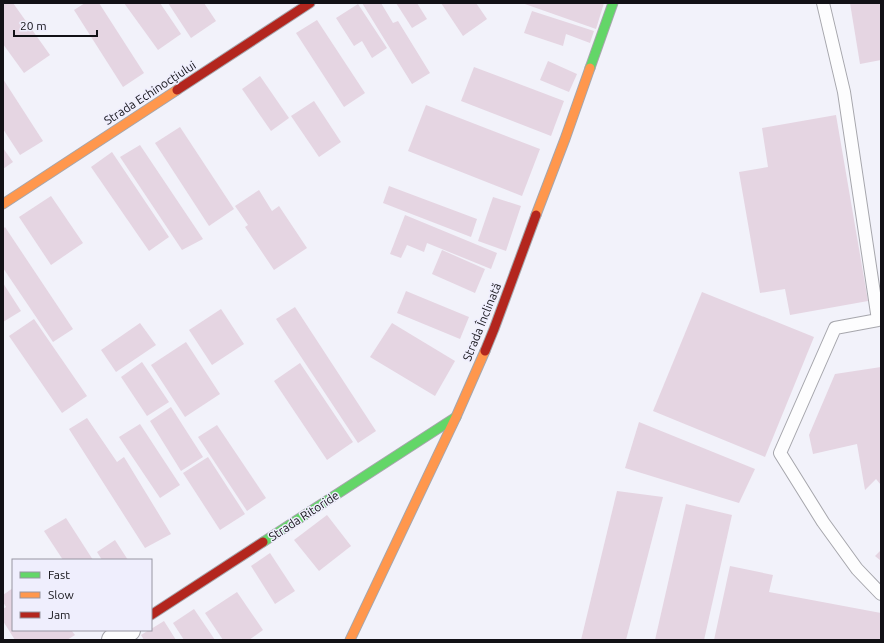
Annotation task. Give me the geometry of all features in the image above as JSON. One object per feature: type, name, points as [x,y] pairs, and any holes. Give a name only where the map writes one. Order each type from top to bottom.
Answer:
[{"type":"street","name":"Strada Echinocțiului","points":[[3,204],[310,3]]},
{"type":"street","name":"Strada Înclinată","points":[[350,640],[456,417],[494,329],[565,139],[613,3]]},
{"type":"street","name":"Strada Ritoride","points":[[152,615],[456,417]]},
{"type":"street","points":[[113,640],[127,631]]},
{"type":"lane","points":[[824,3],[844,92],[878,320],[835,328],[780,453],[823,522],[856,569],[881,594]]},
{"type":"building","points":[[3,3],[13,3],[50,55],[24,73],[3,44]]},
{"type":"building","points":[[85,3],[99,3],[144,73],[123,87],[74,10]]},
{"type":"building","points":[[124,3],[160,3],[181,34],[158,50]]},
{"type":"building","points":[[168,3],[204,3],[216,21],[191,38]]},
{"type":"building","points":[[362,3],[381,3],[393,23],[398,21],[430,73],[412,84]]},
{"type":"building","points":[[396,3],[417,3],[427,19],[412,28]]},
{"type":"building","points":[[441,3],[476,3],[487,19],[463,36]]},
{"type":"building","points":[[522,3],[604,3],[596,29]]},
{"type":"building","points":[[850,3],[881,3],[881,60],[860,64]]},
{"type":"building","points":[[358,4],[387,48],[372,58],[362,41],[354,46],[336,18]]},
{"type":"building","points":[[532,11],[594,31],[590,43],[566,34],[563,46],[524,33]]},
{"type":"building","points":[[317,20],[365,93],[344,107],[296,33]]},
{"type":"building","points":[[548,61],[577,74],[569,92],[540,80]]},
{"type":"building","points":[[474,67],[564,101],[551,136],[461,101]]},
{"type":"building","points":[[260,76],[289,118],[271,131],[242,89]]},
{"type":"building","points":[[3,79],[43,141],[20,155],[3,129]]},
{"type":"building","points":[[314,101],[341,142],[319,157],[291,116]]},
{"type":"building","points":[[426,105],[540,149],[522,196],[408,151]]},
{"type":"building","points":[[836,115],[868,301],[790,315],[785,289],[760,293],[739,172],[768,167],[762,128]]},
{"type":"building","points":[[180,127],[234,209],[209,226],[155,143]]},
{"type":"building","points":[[140,145],[203,239],[182,250],[120,157]]},
{"type":"building","points":[[3,148],[13,162],[3,169]]},
{"type":"building","points":[[112,152],[169,237],[149,251],[91,167]]},
{"type":"building","points":[[389,186],[477,219],[471,237],[383,203]]},
{"type":"building","points":[[259,190],[272,211],[279,206],[307,248],[274,270],[245,227],[248,225],[235,206]]},
{"type":"building","points":[[51,196],[83,243],[51,265],[19,217]]},
{"type":"building","points":[[493,197],[521,206],[506,251],[478,241]]},
{"type":"building","points":[[405,215],[497,253],[491,269],[427,243],[424,252],[407,245],[401,258],[390,254]]},
{"type":"building","points":[[5,227],[73,329],[53,342],[3,268],[3,229]]},
{"type":"building","points":[[442,250],[485,269],[475,293],[432,274]]},
{"type":"building","points":[[3,283],[21,311],[3,322]]},
{"type":"building","points":[[406,291],[469,317],[460,339],[397,313]]},
{"type":"building","points":[[702,292],[814,337],[765,457],[653,411]]},
{"type":"building","points":[[295,307],[376,431],[358,443],[276,319]]},
{"type":"building","points":[[221,309],[244,344],[212,365],[189,330]]},
{"type":"building","points":[[34,319],[87,396],[62,413],[9,336]]},
{"type":"building","points":[[140,323],[156,345],[116,372],[101,350]]},
{"type":"building","points":[[392,323],[455,361],[435,396],[370,357]]},
{"type":"building","points":[[186,342],[220,394],[185,417],[151,365]]},
{"type":"building","points":[[142,362],[169,402],[147,416],[121,377]]},
{"type":"building","points":[[300,363],[353,442],[327,460],[274,381]]},
{"type":"building","points":[[881,367],[881,485],[876,479],[865,490],[857,444],[813,454],[809,435],[835,374]]},
{"type":"building","points":[[171,407],[203,457],[181,471],[150,421]]},
{"type":"building","points":[[87,418],[117,462],[124,457],[171,534],[145,548],[69,429]]},
{"type":"building","points":[[639,422],[755,469],[739,503],[625,468]]},
{"type":"building","points":[[140,424],[180,485],[160,498],[119,437]]},
{"type":"building","points":[[217,425],[266,498],[247,511],[198,437]]},
{"type":"building","points":[[208,457],[245,514],[220,530],[183,473]]},
{"type":"building","points":[[617,491],[663,497],[626,640],[581,640]]},
{"type":"building","points":[[686,504],[732,515],[704,640],[655,640]]},
{"type":"building","points":[[327,515],[351,546],[319,571],[294,540]]},
{"type":"building","points":[[66,518],[92,559],[62,559],[44,531]]},
{"type":"building","points":[[115,540],[127,559],[101,559],[97,552]]},
{"type":"building","points":[[881,550],[881,561],[875,556]]},
{"type":"building","points":[[270,553],[295,591],[275,604],[251,566]]},
{"type":"building","points":[[730,566],[773,575],[769,592],[881,613],[881,640],[714,640]]},
{"type":"building","points":[[12,589],[12,631],[72,631],[75,635],[67,640],[15,640],[3,621],[3,609],[6,607],[3,602],[3,595]]},
{"type":"building","points":[[237,592],[263,630],[249,640],[223,640],[205,613]]},
{"type":"building","points":[[194,609],[215,640],[184,640],[173,623]]},
{"type":"building","points":[[164,621],[176,640],[144,640],[141,635],[147,631],[152,631],[152,628]]},
{"type":"traffic: fast","points":[[590,68],[613,3]]},
{"type":"traffic: fast","points":[[263,542],[456,417]]},
{"type":"traffic: slow","points":[[536,215],[590,68]]},
{"type":"traffic: slow","points":[[3,204],[177,90]]},
{"type":"traffic: slow","points":[[350,640],[456,417],[485,351]]},
{"type":"traffic: jam","points":[[177,90],[310,3]]},
{"type":"traffic: jam","points":[[485,351],[536,215]]},
{"type":"traffic: jam","points":[[152,614],[263,542]]}]
